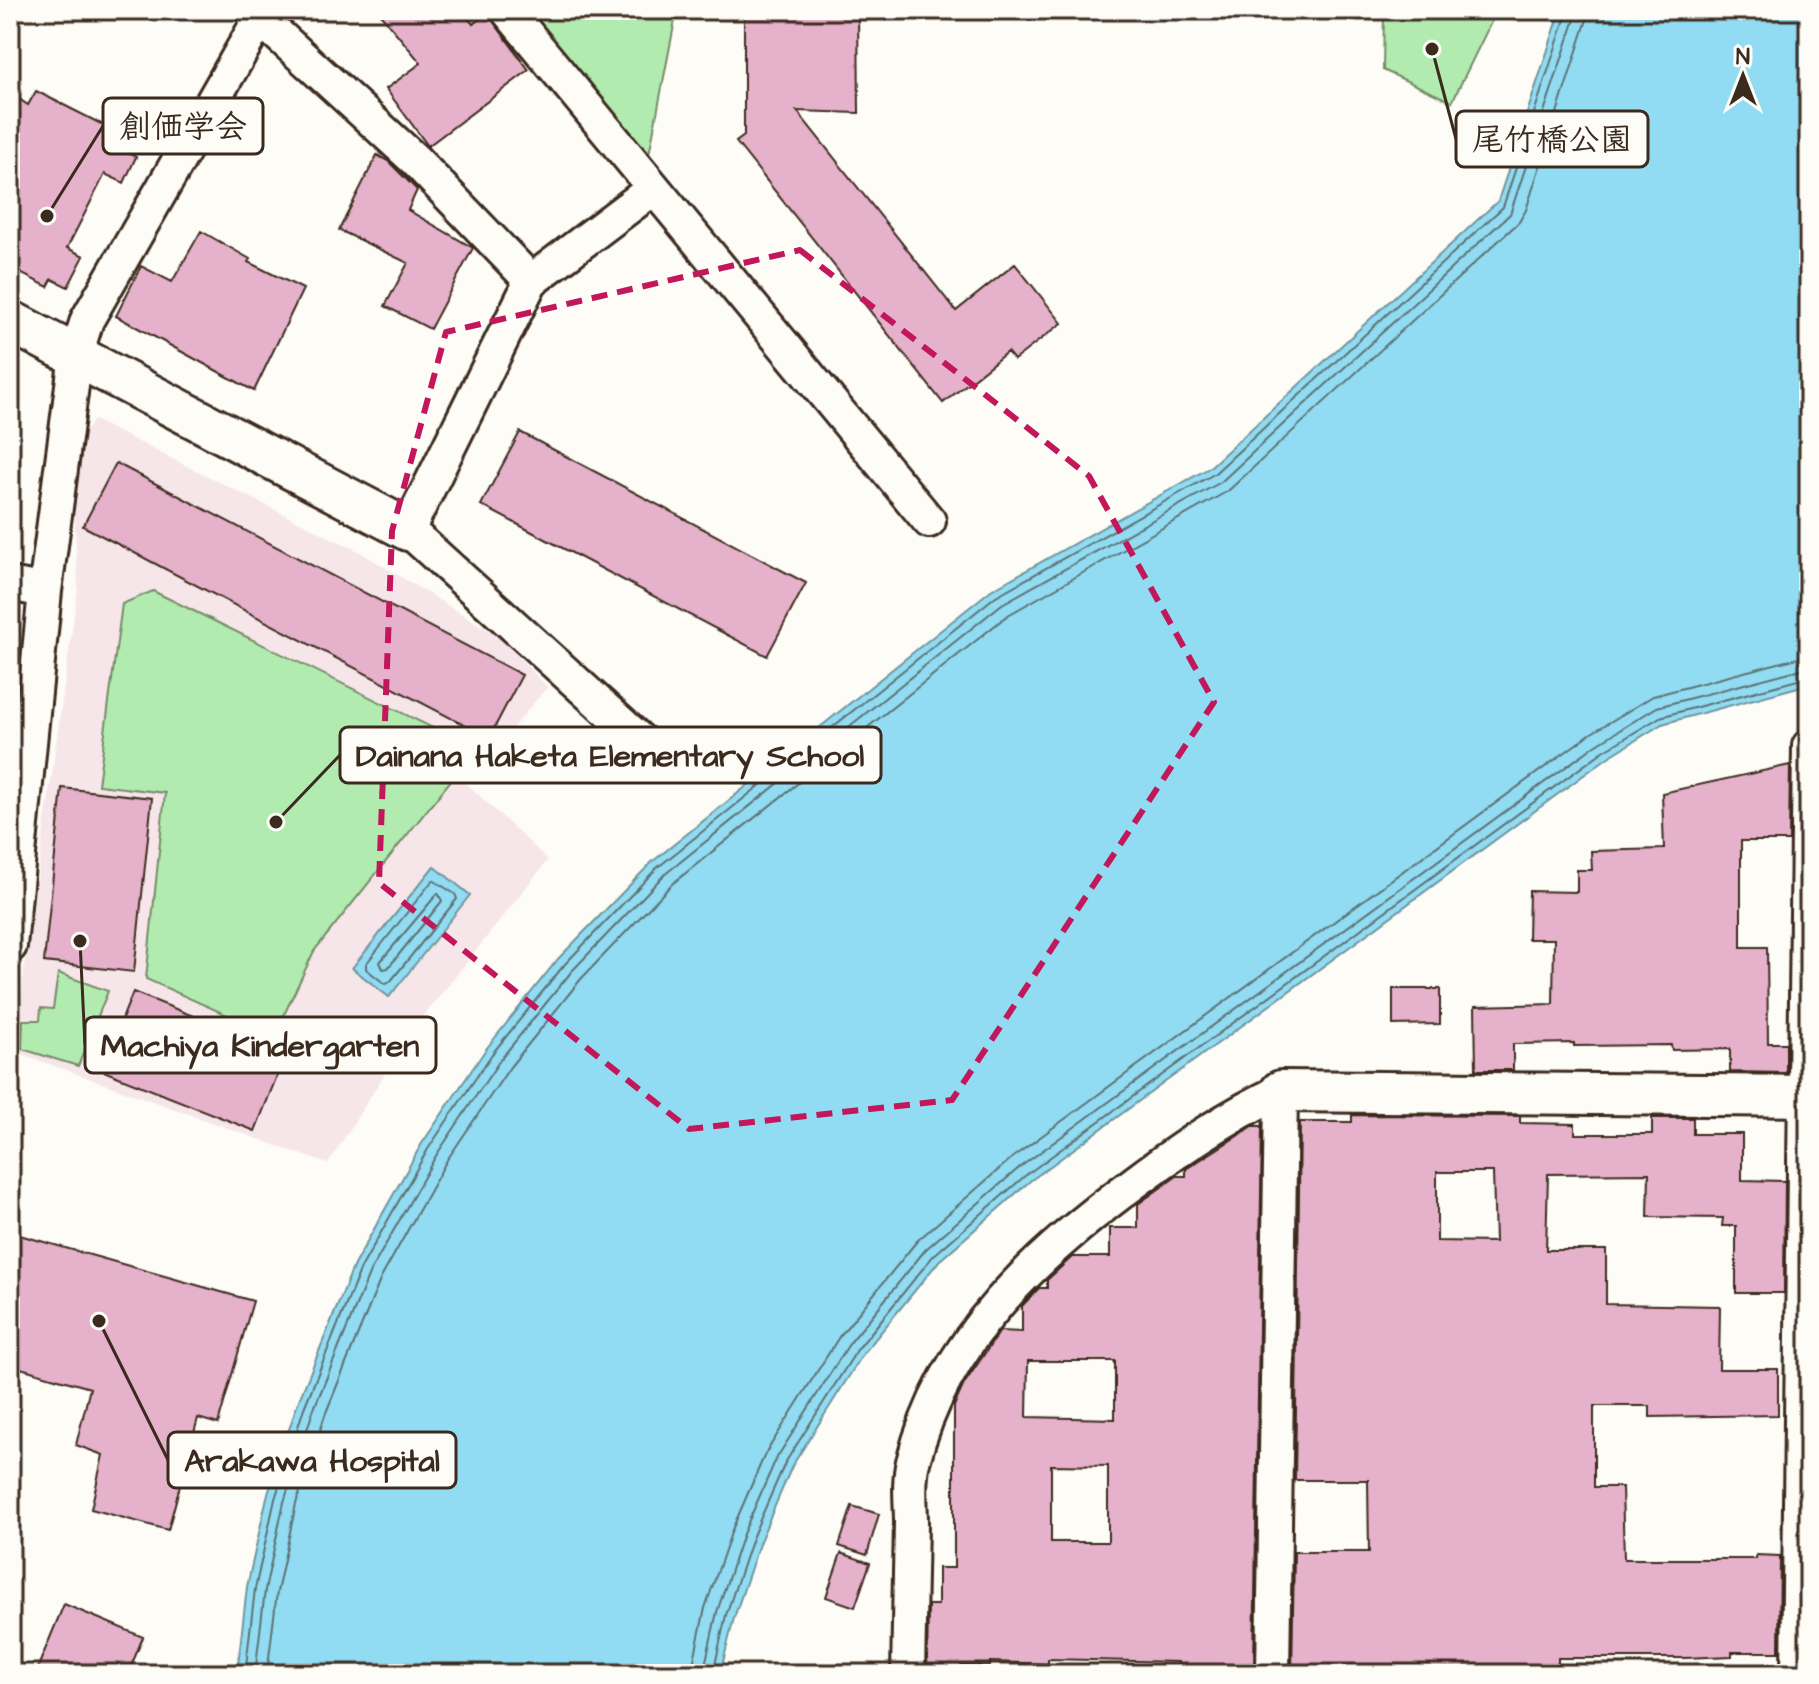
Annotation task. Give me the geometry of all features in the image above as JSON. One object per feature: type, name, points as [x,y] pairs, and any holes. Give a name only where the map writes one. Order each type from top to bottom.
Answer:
[{"type":"street","points":[[507,10],[929,521]]},
{"type":"street","points":[[10,946],[14,858],[76,355],[87,320],[259,13],[415,160],[531,281]]},
{"type":"street","points":[[408,530],[531,281],[654,188]]},
{"type":"street","points":[[10,321],[408,530],[652,751]]},
{"type":"street","points":[[10,584],[45,591]]},
{"type":"street","points":[[1798,1674],[1808,1096],[1809,746]]},
{"type":"street","points":[[908,1674],[912,1464],[942,1388],[981,1322],[1021,1276],[1092,1214],[1200,1135],[1243,1108],[1281,1091],[1808,1096]]},
{"type":"street","points":[[1273,1674],[1281,1091]]},
{"type":"highlighted area","points":[[800,250],[1089,476],[1214,702],[952,1100],[689,1129],[379,883],[392,531],[446,332]]},
{"type":"shaded area","points":[[94,420],[360,552],[498,636],[547,687],[466,783],[548,860],[411,1032],[328,1164],[13,1051],[78,587],[71,450]]},
{"type":"green space","points":[[525,10],[677,10],[647,165]]},
{"type":"green space","points":[[1384,10],[1497,10],[1452,102],[1383,70]]},
{"type":"green space","points":[[153,591],[476,749],[314,951],[274,1036],[146,979],[165,793],[98,785],[122,604]]},
{"type":"green space","points":[[58,973],[108,991],[78,1066],[22,1049],[23,1020],[40,1020],[41,1008],[53,1009]]},
{"type":"water","points":[[1561,10],[1809,10],[1809,684],[1662,724],[1607,758],[1030,1181],[939,1261],[863,1354],[792,1466],[760,1541],[734,1618],[720,1674],[237,1674],[247,1587],[267,1497],[297,1405],[354,1265],[421,1145],[486,1049],[558,959],[652,862],[991,590],[1209,468],[1498,201]]},
{"type":"water","points":[[434,866],[470,895],[389,997],[352,968]]},
{"type":"building","points":[[377,10],[461,10],[473,24],[487,13],[529,70],[428,146],[386,89],[421,63]]},
{"type":"building","points":[[744,10],[858,10],[859,113],[797,111],[956,311],[1015,264],[1062,323],[1014,360],[1007,352],[943,403],[736,142],[744,136]]},
{"type":"building","points":[[36,91],[125,136],[119,148],[136,157],[124,183],[105,174],[67,248],[84,256],[68,287],[52,279],[48,287],[10,268],[10,117],[19,99],[28,105]]},
{"type":"building","points":[[377,155],[388,161],[417,190],[408,210],[473,248],[430,329],[385,306],[408,263],[339,230]]},
{"type":"building","points":[[201,231],[250,259],[248,262],[303,289],[254,391],[116,316],[141,266],[172,282]]},
{"type":"building","points":[[520,432],[806,583],[767,656],[481,505]]},
{"type":"building","points":[[116,463],[522,675],[489,738],[83,526]]},
{"type":"building","points":[[1790,765],[1789,841],[1741,841],[1741,947],[1767,947],[1768,1043],[1786,1043],[1786,1073],[1730,1072],[1730,1049],[1672,1050],[1671,1045],[1574,1046],[1574,1043],[1513,1044],[1513,1070],[1476,1070],[1475,1006],[1553,1004],[1554,939],[1528,939],[1529,891],[1577,892],[1577,870],[1592,870],[1591,851],[1664,849],[1662,793]]},
{"type":"building","points":[[62,788],[152,798],[134,972],[44,962]]},
{"type":"building","points":[[1393,989],[1440,989],[1440,1024],[1393,1025]]},
{"type":"building","points":[[133,992],[286,1053],[255,1131],[101,1070]]},
{"type":"building","points":[[1352,1115],[1520,1116],[1520,1123],[1575,1124],[1575,1134],[1652,1134],[1652,1118],[1693,1118],[1693,1134],[1742,1134],[1742,1180],[1785,1181],[1784,1293],[1736,1293],[1736,1226],[1722,1226],[1723,1218],[1648,1217],[1649,1173],[1548,1174],[1546,1250],[1606,1250],[1606,1304],[1720,1306],[1719,1369],[1778,1369],[1778,1415],[1650,1417],[1650,1406],[1594,1406],[1594,1487],[1622,1487],[1624,1559],[1756,1559],[1756,1555],[1780,1556],[1779,1652],[1732,1652],[1732,1656],[1684,1658],[1558,1658],[1558,1674],[1292,1674],[1294,1552],[1369,1552],[1368,1480],[1295,1480],[1300,1122],[1352,1122]],"holes":[[[1437,1172],[1493,1172],[1495,1242],[1437,1241]]]},
{"type":"building","points":[[1253,1126],[1262,1126],[1254,1666],[1227,1666],[1227,1674],[1178,1674],[1178,1662],[1048,1659],[1048,1664],[990,1662],[990,1666],[961,1666],[960,1674],[927,1674],[928,1605],[938,1605],[938,1568],[954,1568],[954,1406],[964,1384],[1000,1331],[1022,1332],[1022,1306],[1039,1288],[1047,1288],[1047,1280],[1072,1257],[1110,1257],[1110,1228],[1138,1228],[1138,1204],[1177,1176],[1186,1176],[1186,1169]],"holes":[[[1028,1361],[1115,1361],[1115,1419],[1027,1417]],[[1051,1465],[1108,1466],[1108,1542],[1051,1542]]]},
{"type":"building","points":[[16,1234],[253,1301],[218,1424],[198,1418],[168,1530],[91,1509],[103,1455],[76,1445],[90,1388],[10,1365],[10,1253]]},
{"type":"building","points":[[852,1506],[879,1514],[867,1555],[839,1546]]},
{"type":"building","points":[[841,1553],[870,1563],[855,1607],[826,1597]]},
{"type":"building","points":[[64,1604],[143,1637],[128,1674],[35,1674]]},
{"type":"place","name":"尾竹橋公園","points":[[1432,49]]},
{"type":"place","name":"創価学会","points":[[47,216]]},
{"type":"place","name":"Dainana Haketa Elementary School","points":[[276,822]]},
{"type":"place","name":"Machiya Kindergarten","points":[[80,941]]},
{"type":"place","name":"Arakawa Hospital","points":[[99,1321]]}]
